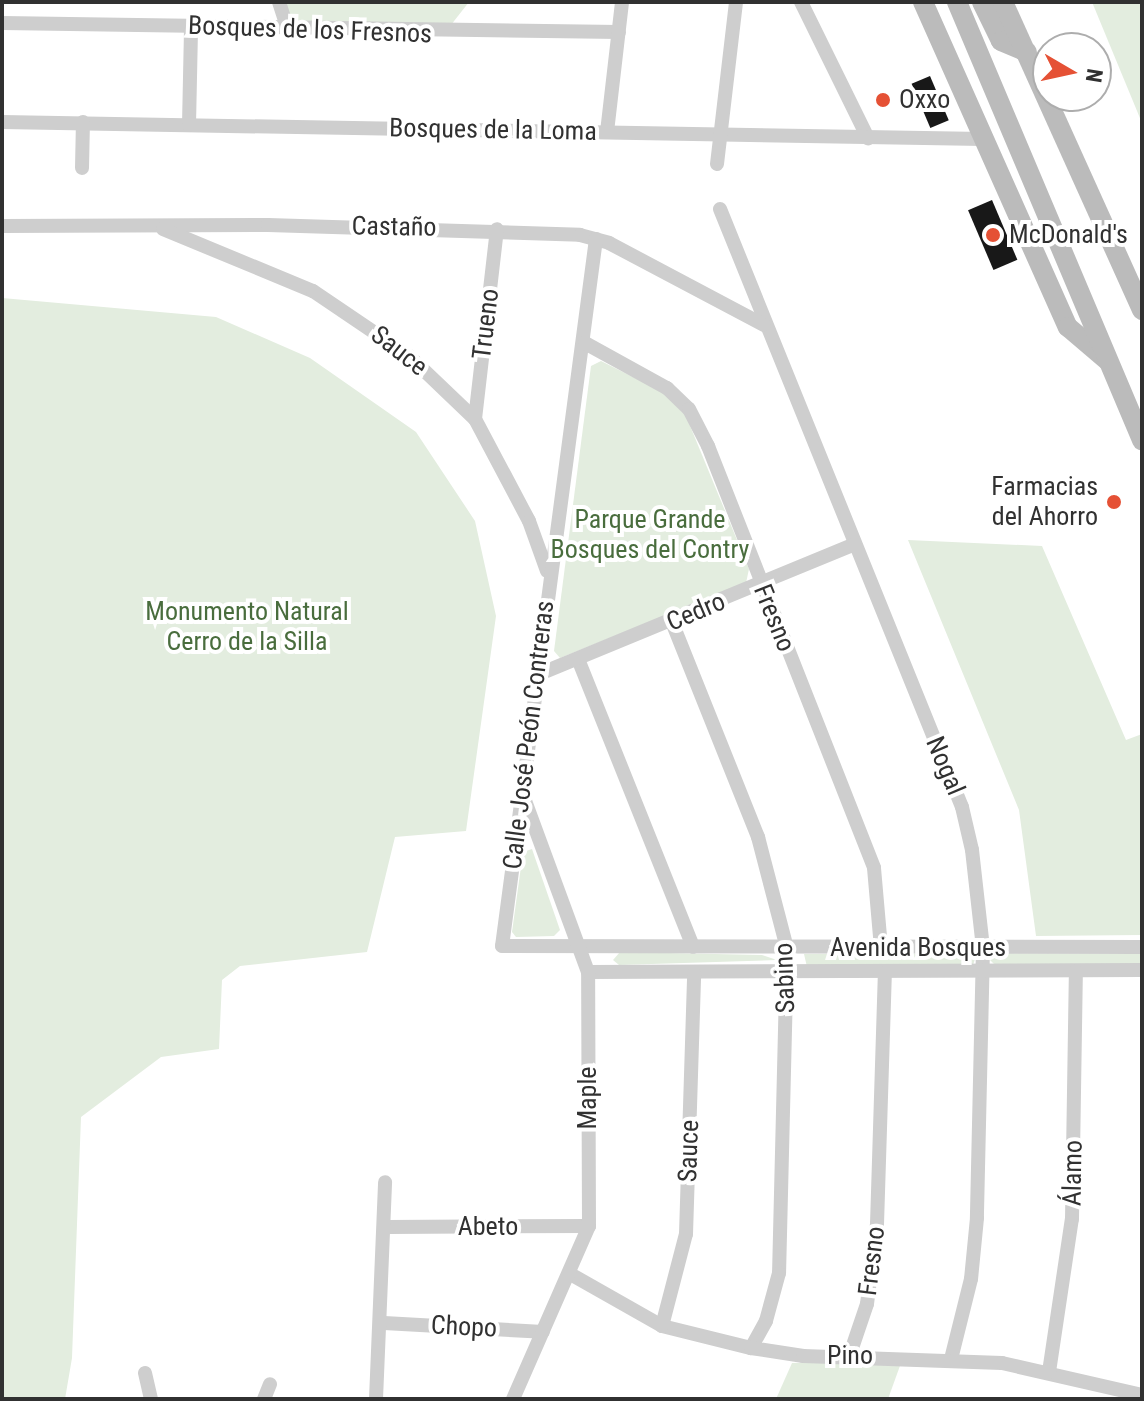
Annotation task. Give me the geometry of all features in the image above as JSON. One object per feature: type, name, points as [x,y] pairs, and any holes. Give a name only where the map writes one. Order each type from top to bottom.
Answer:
[{"type":"main road","points":[[923,2],[1068,327],[1108,361]]},
{"type":"main road","points":[[938,2],[969,78],[973,115]]},
{"type":"main road","points":[[957,2],[1142,441]]},
{"type":"main road","points":[[982,2],[1001,41],[1027,52]]},
{"type":"main road","points":[[1003,2],[1142,310]]},
{"type":"street","points":[[279,2],[288,29]]},
{"type":"street","points":[[607,132],[622,2]]},
{"type":"street","points":[[717,164],[736,2]]},
{"type":"street","points":[[801,2],[868,138]]},
{"type":"street","name":"Bosques de los Fresnos","points":[[2,23],[619,32]]},
{"type":"street","points":[[189,125],[191,26]]},
{"type":"street","name":"Bosques de la Loma","points":[[2,122],[983,139]]},
{"type":"street","points":[[82,168],[83,122]]},
{"type":"street","name":"Nogal","points":[[720,209],[853,545],[962,807],[980,893],[983,948],[977,1218],[971,1279],[951,1359]]},
{"type":"street","name":"Castaño","points":[[2,226],[497,229],[596,239],[764,325]]},
{"type":"street","name":"Sauce","points":[[155,226],[313,291],[409,356],[475,419],[529,521],[549,576]]},
{"type":"street","name":"Trueno","points":[[475,419],[497,229]]},
{"type":"street","name":"Calle José Peón Contreras","points":[[502,946],[549,576],[585,343],[596,239]]},
{"type":"street","name":"Fresno","points":[[585,343],[667,388],[689,409],[874,868],[881,948]]},
{"type":"street","name":"Cedro","points":[[537,675],[853,545]]},
{"type":"street","name":"Sabino","points":[[672,622],[758,837],[787,948],[779,1273],[766,1321],[751,1348]]},
{"type":"street","points":[[578,659],[693,947]]},
{"type":"street","name":"Maple","points":[[513,1399],[572,1275],[589,1226],[588,972],[582,946],[522,793]]},
{"type":"street","name":"Avenida Bosques","points":[[502,946],[1142,947]]},
{"type":"street","name":"Avenida Bosques","points":[[588,972],[1142,970]]},
{"type":"street","name":"Álamo","points":[[1049,1372],[1072,1219],[1076,971]]},
{"type":"street","name":"Fresno","points":[[850,1354],[867,1304],[877,1224],[885,973]]},
{"type":"street","name":"Sauce","points":[[662,1326],[686,1234],[694,974]]},
{"type":"street","points":[[376,1399],[384,1323],[388,1227],[385,1182]]},
{"type":"street","name":"Abeto","points":[[388,1227],[589,1226]]},
{"type":"street","name":"Pino","points":[[572,1275],[662,1326],[751,1348],[803,1356],[850,1354],[951,1359],[1049,1372],[1141,1396]]},
{"type":"street","name":"Chopo","points":[[384,1323],[543,1332]]},
{"type":"street","points":[[145,1373],[151,1399]]},
{"type":"street","points":[[264,1399],[270,1384]]},
{"type":"green space","points":[[279,2],[469,2],[447,30],[290,28]]},
{"type":"green space","points":[[1092,2],[1142,2],[1142,123],[1112,50],[1112,32],[1104,32]]},
{"type":"green space","name":"Monumento Natural Cerro de la Silla","points":[[2,298],[216,317],[310,358],[416,432],[475,521],[496,616],[466,831],[395,837],[367,952],[240,966],[222,980],[219,1049],[161,1057],[81,1117],[72,1358],[65,1399],[2,1399]]},
{"type":"green space","name":"Parque Grande Bosques del Contry","points":[[601,361],[663,392],[686,416],[749,569],[746,583],[560,658],[554,651],[591,366]]},
{"type":"green space","points":[[908,540],[1042,546],[1126,740],[1142,734],[1142,935],[1036,936],[1019,810]]},
{"type":"green space","points":[[532,849],[560,930],[554,936],[516,937],[512,932],[523,852]]},
{"type":"green space","points":[[620,952],[762,955],[777,960],[619,965],[613,960]]},
{"type":"green space","points":[[996,953],[1142,954],[1142,965],[995,965],[988,958]]},
{"type":"green space","points":[[804,954],[970,954],[975,959],[973,965],[807,967]]},
{"type":"green space","points":[[792,1363],[901,1363],[888,1399],[776,1399]]},
{"type":"building","points":[[930,76],[949,120],[930,128],[912,84]]},
{"type":"building","name":"McDonald's","points":[[992,200],[1017,260],[993,270],[968,210]]},
{"type":"place","name":"Oxxo","points":[[883,100]]},
{"type":"place","name":"McDonald's","points":[[993,235]]},
{"type":"place","name":"Farmacias del Ahorro","points":[[1114,502]]}]
